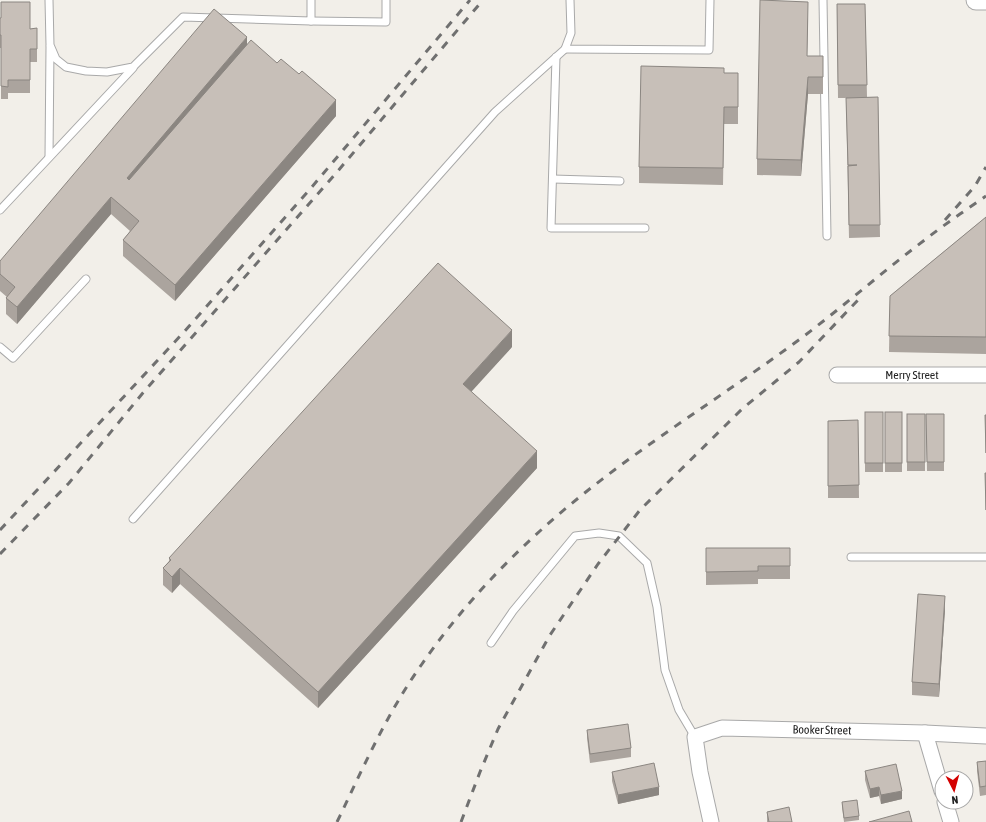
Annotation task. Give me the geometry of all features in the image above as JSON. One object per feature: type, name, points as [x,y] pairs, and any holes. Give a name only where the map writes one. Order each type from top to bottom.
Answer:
[{"type":"street","points":[[976,0],[986,0]]},
{"type":"street","name":"Merry Street","points":[[837,375],[986,375]]},
{"type":"street","name":"Booker Street","points":[[695,737],[722,728],[986,736]]},
{"type":"street","points":[[925,733],[936,770]]},
{"type":"street","points":[[695,737],[700,772],[711,822]]},
{"type":"street","points":[[947,810],[951,822]]},
{"type":"lane","points":[[49,0],[49,157]]},
{"type":"lane","points":[[311,21],[312,0]]},
{"type":"lane","points":[[0,210],[133,67],[183,17],[386,22],[386,0]]},
{"type":"lane","points":[[134,519],[495,112],[565,49],[571,33],[570,0]]},
{"type":"lane","points":[[565,49],[709,50],[710,0]]},
{"type":"lane","points":[[824,0],[827,236]]},
{"type":"lane","points":[[50,45],[56,59],[66,67],[86,72],[107,72],[133,67]]},
{"type":"lane","points":[[556,57],[551,228],[645,228]]},
{"type":"lane","points":[[553,179],[620,181]]},
{"type":"lane","points":[[0,347],[13,358],[86,279]]},
{"type":"lane","points":[[491,643],[513,611],[576,536],[599,533],[619,536],[647,563],[656,607],[665,670],[679,710],[695,737]]},
{"type":"lane","points":[[851,557],[986,557]]},
{"type":"building","points":[[760,0],[808,2],[807,56],[823,56],[823,77],[808,77],[801,160],[757,159]]},
{"type":"building","points":[[1,2],[30,2],[30,29],[37,28],[37,49],[30,49],[30,80],[8,80],[8,87],[1,86]]},
{"type":"building","points":[[837,4],[865,4],[867,85],[838,85]]},
{"type":"building","points":[[214,9],[247,37],[127,178],[129,180],[251,40],[277,63],[281,59],[299,74],[302,71],[336,100],[175,285],[123,240],[139,221],[111,197],[17,307],[6,298],[15,287],[0,274],[0,261]]},
{"type":"building","points":[[641,66],[724,68],[724,73],[738,73],[738,107],[724,107],[723,168],[639,167]]},
{"type":"building","points":[[878,97],[880,225],[849,225],[848,166],[857,165],[848,165],[846,98]]},
{"type":"building","points":[[986,217],[986,337],[889,336],[890,296]]},
{"type":"building","points":[[438,263],[512,330],[463,384],[537,451],[318,692],[180,568],[172,577],[163,568],[171,560],[169,558]]},
{"type":"building","points":[[865,412],[883,412],[883,463],[865,463]]},
{"type":"building","points":[[885,412],[902,412],[902,463],[885,463]]},
{"type":"building","points":[[907,414],[925,414],[925,462],[907,462]]},
{"type":"building","points":[[926,414],[944,414],[944,462],[927,462]]},
{"type":"building","points":[[985,415],[986,415],[986,453]]},
{"type":"building","points":[[858,420],[859,485],[828,486],[828,421]]},
{"type":"building","points":[[985,473],[986,473],[986,510]]},
{"type":"building","points":[[706,548],[790,548],[790,566],[758,566],[758,571],[706,572]]},
{"type":"building","points":[[918,594],[945,596],[939,684],[912,682]]},
{"type":"building","points":[[628,724],[631,748],[590,754],[587,730]]},
{"type":"building","points":[[986,761],[986,786],[980,787],[977,762]]},
{"type":"building","points":[[654,763],[659,787],[618,795],[612,772]]},
{"type":"building","points":[[896,764],[902,791],[881,795],[879,787],[870,789],[865,771]]},
{"type":"building","points":[[857,800],[859,816],[844,818],[842,802]]},
{"type":"building","points":[[789,807],[792,822],[769,822],[767,812]]},
{"type":"building","points":[[909,811],[912,822],[869,822]]},
{"type":"railway","points":[[0,530],[183,333],[311,188],[470,0]]},
{"type":"railway","points":[[0,554],[69,483],[142,394],[337,172],[483,0]]},
{"type":"railway","points":[[945,220],[975,186],[986,167]]},
{"type":"railway","points":[[337,822],[376,741],[409,683],[468,604],[521,549],[558,515],[613,471],[803,337],[908,253],[986,196]]},
{"type":"railway","points":[[461,822],[498,729],[550,635],[598,564],[640,510],[742,409],[799,362],[858,300]]}]
